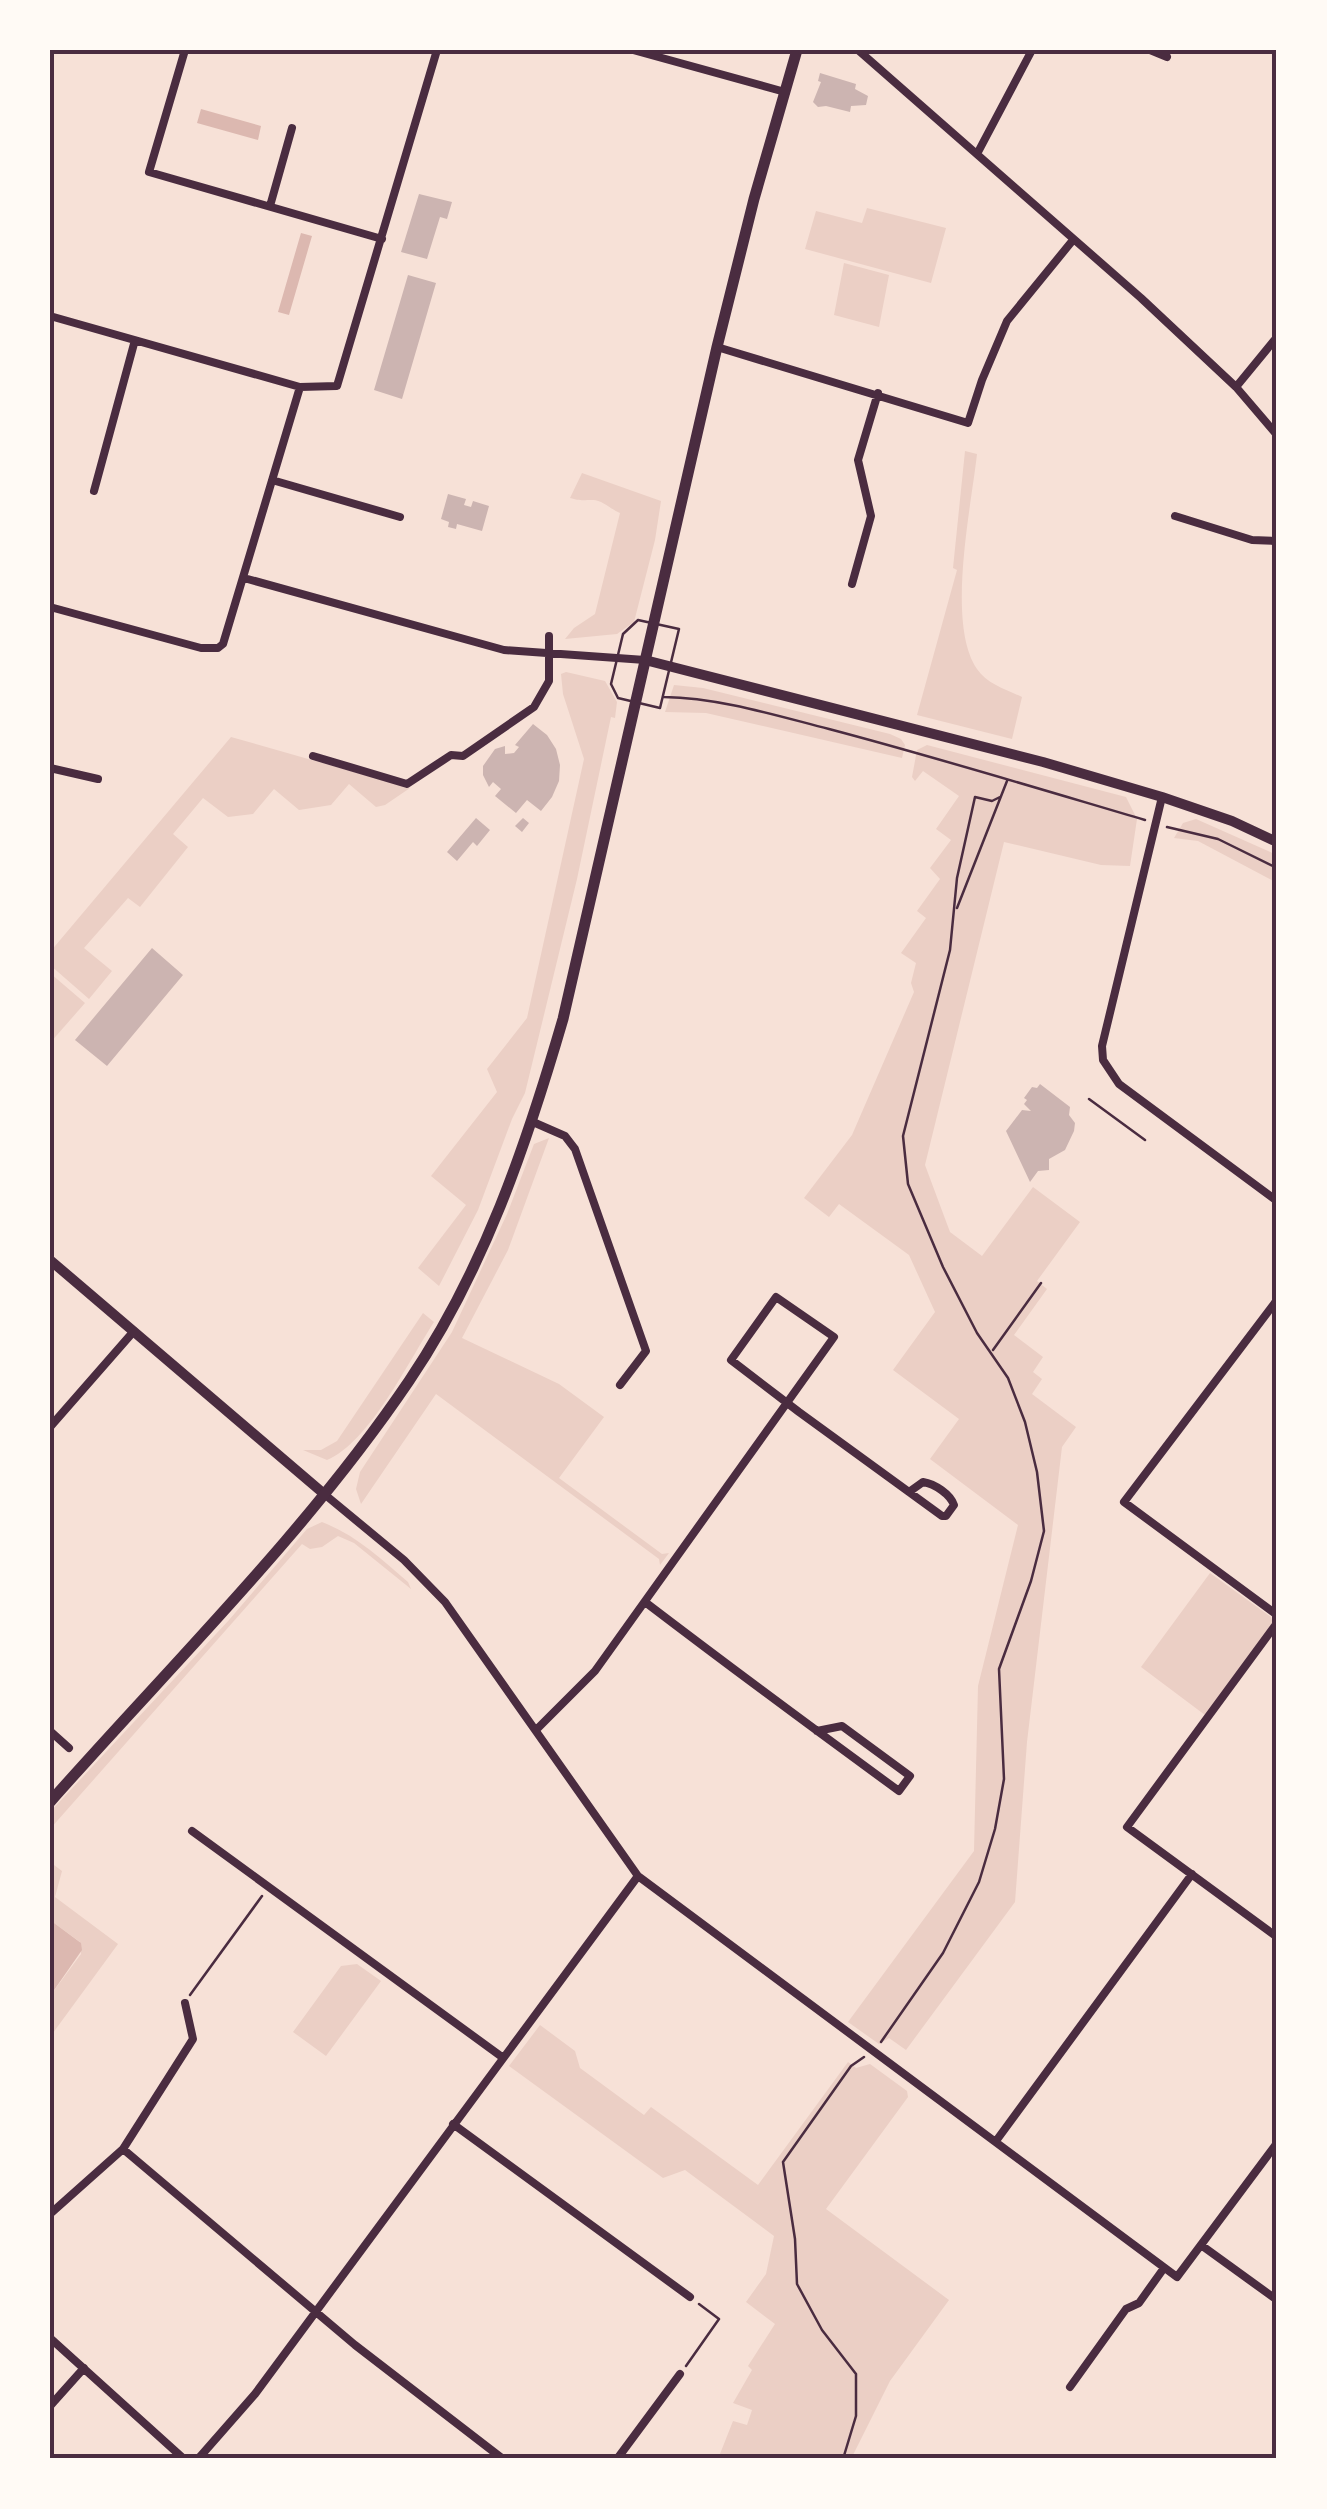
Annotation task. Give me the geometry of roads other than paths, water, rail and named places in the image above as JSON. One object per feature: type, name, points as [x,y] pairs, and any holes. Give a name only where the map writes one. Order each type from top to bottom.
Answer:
[{"type":"main road","points":[[50,1802],[324,1493],[409,1380],[446,1319],[500,1212],[533,1122],[563,1019],[717,347],[797,50]]},
{"type":"street","points":[[185,50],[149,172],[382,239]]},
{"type":"street","points":[[50,316],[300,387],[337,386],[438,50]]},
{"type":"street","points":[[632,50],[784,92]]},
{"type":"street","points":[[858,50],[1236,387],[1277,435]]},
{"type":"street","points":[[977,154],[1032,50]]},
{"type":"street","points":[[1150,50],[1167,57]]},
{"type":"street","points":[[270,206],[292,128]]},
{"type":"street","points":[[717,347],[968,423],[1008,320],[1073,240]]},
{"type":"street","points":[[1236,387],[1277,338]]},
{"type":"street","points":[[94,490],[135,340]]},
{"type":"street","points":[[50,607],[201,648],[218,648],[226,638],[300,387]]},
{"type":"street","points":[[852,584],[871,516],[858,460],[878,393]]},
{"type":"street","points":[[272,480],[400,517]]},
{"type":"street","points":[[1175,516],[1252,540],[1277,541]]},
{"type":"street","points":[[244,578],[474,644],[672,666],[1024,757],[1162,797],[1232,821],[1277,842]]},
{"type":"street","points":[[314,756],[406,784],[451,755],[463,756],[534,707],[549,681],[549,636]]},
{"type":"street","points":[[50,768],[98,779]]},
{"type":"street","points":[[1162,797],[1116,981],[1102,1046],[1103,1060],[1119,1084],[1277,1201]]},
{"type":"street","points":[[533,1122],[565,1136],[575,1149],[646,1351],[620,1386]]},
{"type":"street","points":[[50,1260],[404,1560],[445,1602],[638,1876],[1164,2268],[1177,2277],[1277,2143]]},
{"type":"street","points":[[536,1730],[595,1671],[788,1401],[834,1338],[776,1297],[731,1360],[788,1401],[909,1492],[942,1516],[954,1505],[929,1482],[909,1492]]},
{"type":"street","points":[[1277,1300],[1124,1502],[1277,1616]]},
{"type":"street","points":[[50,1427],[134,1331]]},
{"type":"street","points":[[645,1602],[817,1731],[899,1791],[910,1776],[842,1726],[817,1731]]},
{"type":"street","points":[[1277,1623],[1127,1827],[1277,1937]]},
{"type":"street","points":[[50,1731],[69,1748]]},
{"type":"street","points":[[192,1832],[502,2057]]},
{"type":"street","points":[[996,2141],[1192,1874]]},
{"type":"street","points":[[198,2459],[256,2394],[638,1876]]},
{"type":"street","points":[[50,2214],[123,2149],[193,2039],[185,2003]]},
{"type":"street","points":[[453,2124],[690,2297]]},
{"type":"street","points":[[123,2149],[316,2312],[503,2459]]},
{"type":"street","points":[[1201,2244],[1277,2300]]},
{"type":"street","points":[[1070,2386],[1126,2309],[1139,2304],[1164,2268]]},
{"type":"street","points":[[50,2338],[184,2459]]},
{"type":"street","points":[[50,2406],[84,2368]]},
{"type":"street","points":[[616,2459],[680,2374]]}]
